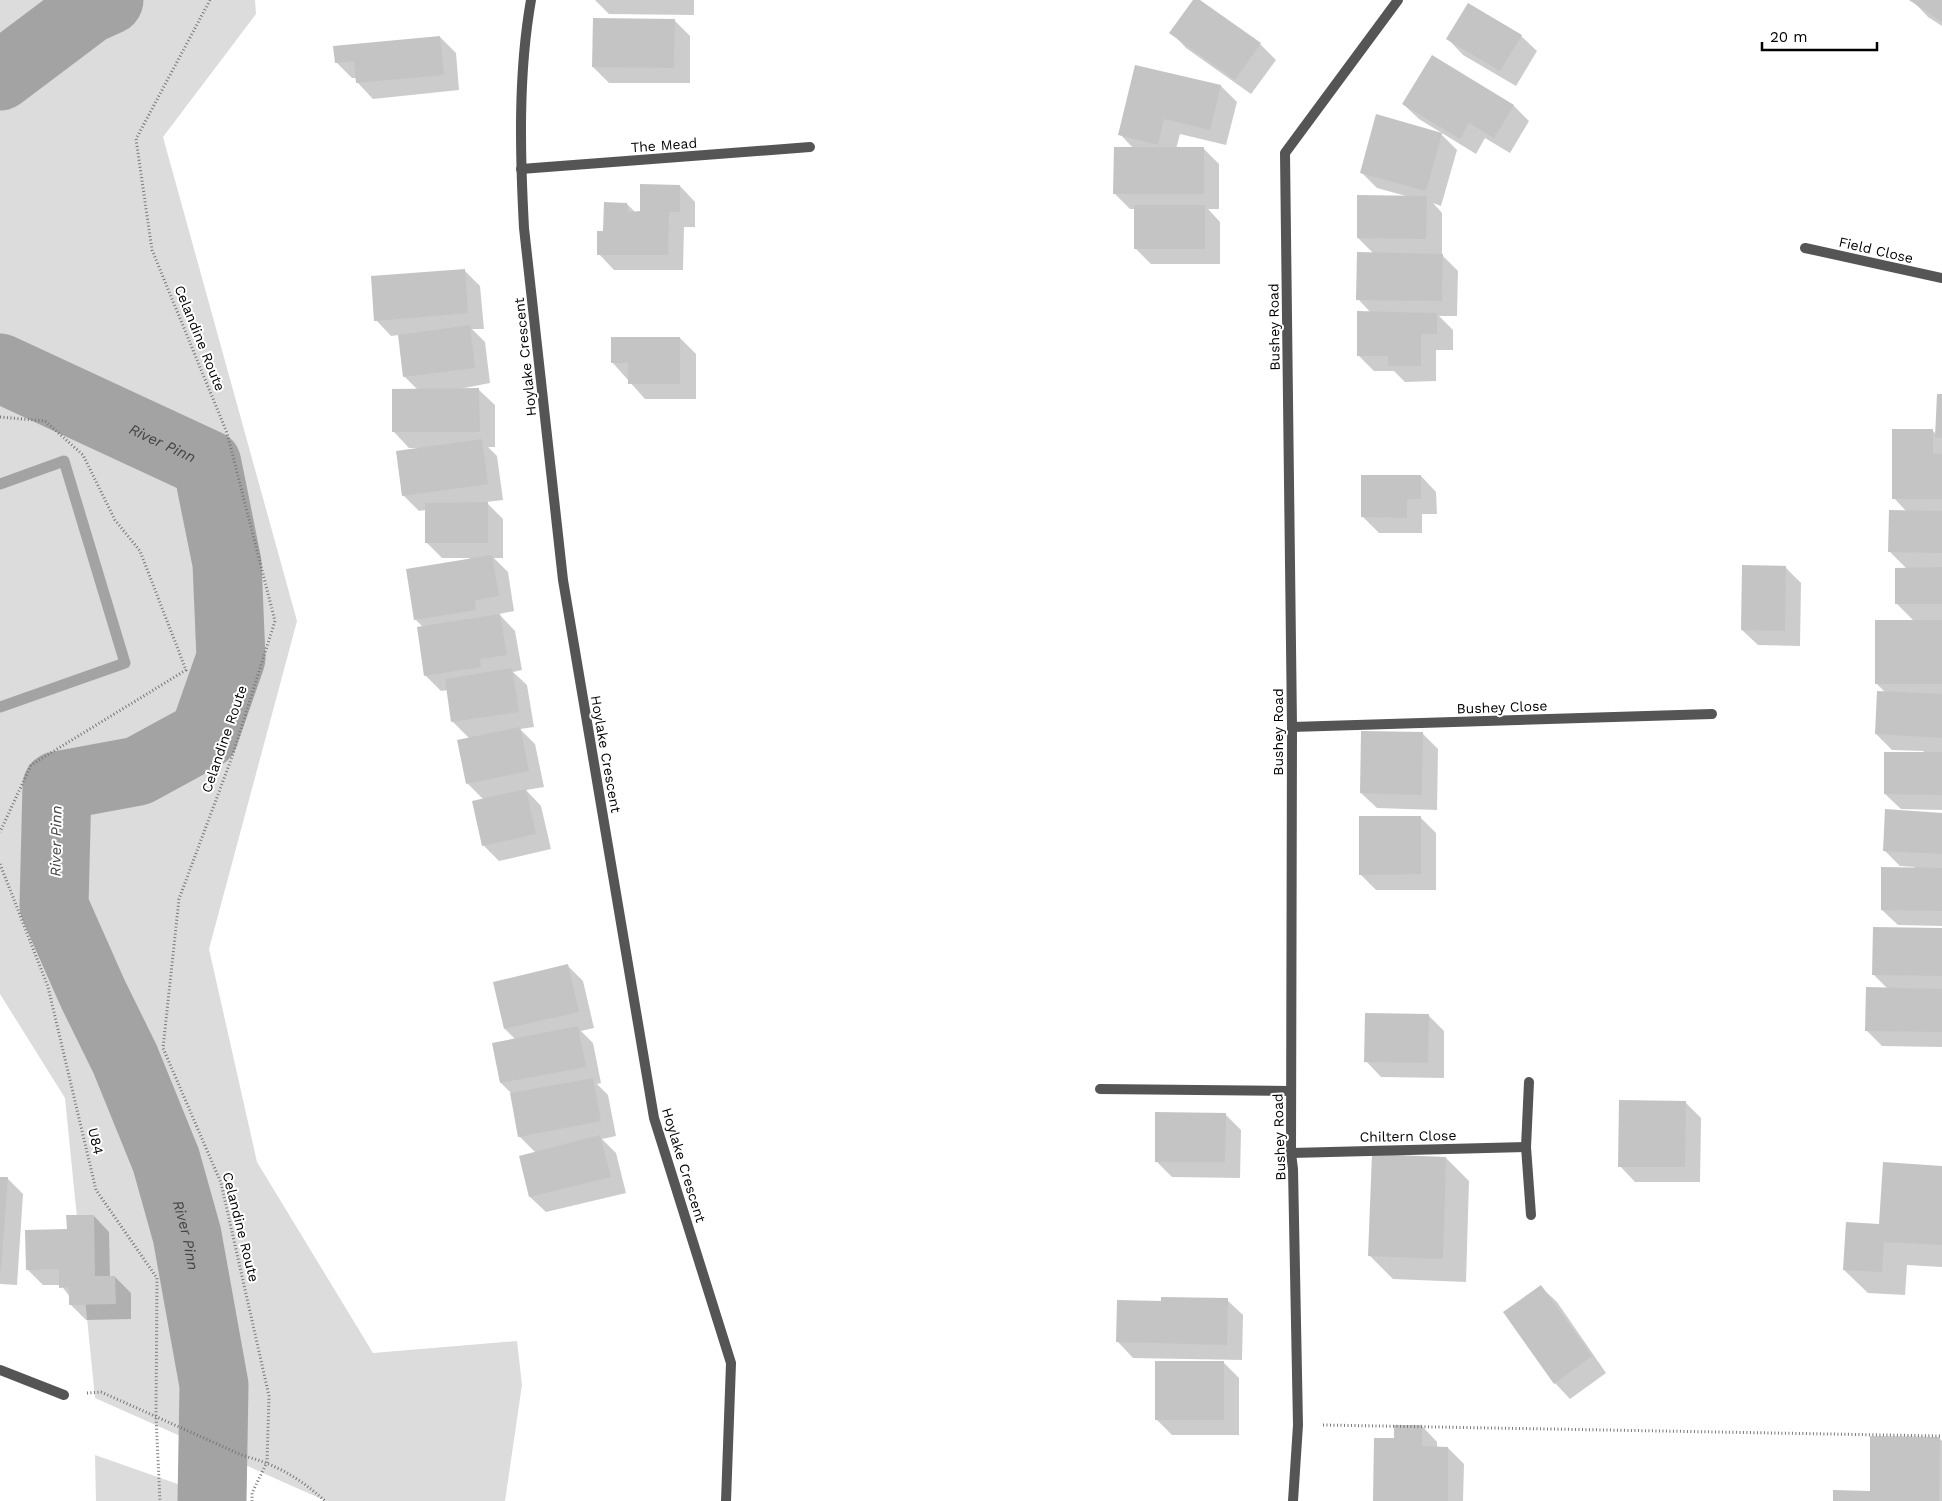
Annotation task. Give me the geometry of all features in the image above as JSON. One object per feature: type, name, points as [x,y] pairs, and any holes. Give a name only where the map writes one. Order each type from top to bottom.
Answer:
[{"type":"street","name":"Hoylake Crescent","points":[[531,0],[524,38],[521,170],[524,228],[563,580],[654,1118],[730,1363],[726,1501]]},
{"type":"street","name":"Bushey Road","points":[[1293,1501],[1298,1425],[1293,1169],[1291,1152],[1292,727],[1285,153],[1398,0]]},
{"type":"street","name":"The Mead","points":[[521,170],[810,147]]},
{"type":"street","name":"Field Close","points":[[1805,248],[1942,278]]},
{"type":"street","name":"Bushey Close","points":[[1292,727],[1712,714]]},
{"type":"street","points":[[1529,1082],[1526,1147],[1531,1215]]},
{"type":"street","points":[[1100,1089],[1291,1091]]},
{"type":"street","name":"Chiltern Close","points":[[1291,1152],[1526,1147]]},
{"type":"street","points":[[0,1370],[64,1395]]},
{"type":"path","name":"Celandine Route","points":[[210,0],[136,139],[152,250],[227,433],[275,621],[232,757],[179,899],[163,1048],[220,1183],[269,1396],[267,1462],[252,1494],[252,1501]]},
{"type":"path","points":[[0,417],[46,421],[83,455],[115,520],[140,551],[186,670],[32,765],[0,832]]},
{"type":"path","name":"U84","points":[[0,864],[48,987],[96,1190],[157,1278],[156,1417],[160,1501]]},
{"type":"path","points":[[64,1395],[101,1392],[188,1429],[244,1456],[267,1462],[306,1483],[325,1501]]},
{"type":"path","points":[[1298,1425],[1942,1436]]},
{"type":"shaded area","points":[[0,0],[255,0],[256,14],[163,137],[297,621],[209,949],[257,1162],[373,1353],[517,1341],[522,1385],[505,1501],[326,1501],[95,1398],[65,1098],[0,994]]},
{"type":"shaded area","points":[[95,1455],[226,1501],[96,1501]]},
{"type":"building","points":[[1193,0],[1200,0],[1261,43],[1235,80],[1169,33]]},
{"type":"building","points":[[1909,0],[1942,0],[1942,22]]},
{"type":"building","points":[[1468,3],[1522,35],[1500,71],[1446,39]]},
{"type":"building","points":[[593,18],[675,19],[674,68],[592,67]]},
{"type":"building","points":[[440,36],[444,75],[356,83],[354,61],[335,63],[333,46]]},
{"type":"building","points":[[1432,55],[1514,105],[1494,138],[1469,123],[1460,139],[1402,104]]},
{"type":"building","points":[[1135,65],[1221,85],[1210,130],[1164,119],[1158,145],[1118,135]]},
{"type":"building","points":[[1376,114],[1442,133],[1426,191],[1360,173]]},
{"type":"building","points":[[1114,147],[1204,147],[1204,194],[1113,194]]},
{"type":"building","points":[[640,184],[680,185],[680,212],[669,212],[668,255],[597,255],[597,231],[603,231],[604,202],[627,203],[628,212],[640,211]]},
{"type":"building","points":[[1357,195],[1427,196],[1426,239],[1357,238]]},
{"type":"building","points":[[1134,205],[1205,205],[1205,249],[1134,249]]},
{"type":"building","points":[[1357,252],[1443,254],[1442,301],[1356,300]]},
{"type":"building","points":[[465,269],[468,313],[374,321],[371,276]]},
{"type":"building","points":[[1357,311],[1437,313],[1437,334],[1421,334],[1421,366],[1388,366],[1388,356],[1357,356]]},
{"type":"building","points":[[470,325],[475,368],[403,377],[398,335]]},
{"type":"building","points":[[611,337],[680,337],[680,384],[628,384],[628,363],[611,363]]},
{"type":"building","points":[[479,388],[480,432],[392,432],[392,389]]},
{"type":"building","points":[[1937,394],[1942,394],[1942,438],[1935,437]]},
{"type":"building","points":[[1892,429],[1933,429],[1933,454],[1942,454],[1942,499],[1892,499]]},
{"type":"building","points":[[482,439],[488,484],[402,496],[396,451]]},
{"type":"building","points":[[1361,475],[1421,475],[1421,499],[1407,499],[1407,518],[1361,517]]},
{"type":"building","points":[[488,502],[488,543],[425,543],[425,503]]},
{"type":"building","points":[[1889,510],[1942,511],[1942,553],[1888,552]]},
{"type":"building","points":[[492,555],[499,596],[475,600],[476,610],[414,620],[406,569]]},
{"type":"building","points":[[1742,565],[1786,566],[1785,631],[1741,630]]},
{"type":"building","points":[[1942,567],[1942,604],[1895,604],[1895,568]]},
{"type":"building","points":[[500,614],[507,655],[480,659],[481,667],[424,676],[417,627]]},
{"type":"building","points":[[1875,620],[1942,620],[1942,684],[1875,684]]},
{"type":"building","points":[[512,668],[519,712],[451,722],[445,679]]},
{"type":"building","points":[[1877,691],[1942,694],[1942,738],[1875,734]]},
{"type":"building","points":[[520,727],[529,771],[466,784],[457,740]]},
{"type":"building","points":[[1361,731],[1423,732],[1422,795],[1360,793]]},
{"type":"building","points":[[1884,752],[1942,752],[1942,795],[1884,794]]},
{"type":"building","points":[[526,789],[536,834],[482,846],[472,801]]},
{"type":"building","points":[[1885,809],[1942,813],[1942,854],[1883,851]]},
{"type":"building","points":[[1359,816],[1421,816],[1421,874],[1359,875]]},
{"type":"building","points":[[1881,867],[1942,868],[1942,911],[1881,910]]},
{"type":"building","points":[[1873,927],[1942,928],[1942,976],[1872,975]]},
{"type":"building","points":[[568,964],[579,1012],[504,1029],[493,982]]},
{"type":"building","points":[[1866,987],[1942,989],[1942,1032],[1865,1031]]},
{"type":"building","points":[[1365,1013],[1429,1014],[1428,1063],[1364,1062]]},
{"type":"building","points":[[578,1026],[586,1067],[500,1083],[492,1043]]},
{"type":"building","points":[[593,1078],[601,1121],[518,1137],[510,1093]]},
{"type":"building","points":[[1619,1100],[1686,1101],[1685,1167],[1618,1167]]},
{"type":"building","points":[[1155,1112],[1226,1113],[1225,1162],[1155,1162]]},
{"type":"building","points":[[600,1135],[611,1177],[529,1197],[519,1156]]},
{"type":"building","points":[[1372,1154],[1446,1157],[1443,1259],[1368,1256]]},
{"type":"building","points":[[1883,1162],[1942,1166],[1942,1245],[1884,1242],[1882,1272],[1843,1270],[1846,1222],[1879,1224]]},
{"type":"building","points":[[0,1177],[8,1177],[1,1271],[0,1271]]},
{"type":"building","points":[[66,1215],[94,1215],[95,1276],[115,1276],[116,1304],[69,1305],[69,1287],[59,1288],[59,1269],[26,1270],[25,1230],[67,1229]]},
{"type":"building","points":[[1541,1285],[1592,1356],[1554,1384],[1503,1312]]},
{"type":"building","points":[[1161,1297],[1228,1298],[1227,1345],[1116,1342],[1117,1300],[1161,1301]]},
{"type":"building","points":[[1155,1361],[1224,1361],[1224,1420],[1155,1420]]},
{"type":"building","points":[[1394,1425],[1422,1425],[1422,1446],[1448,1447],[1448,1501],[1373,1501],[1374,1438],[1394,1438]]},
{"type":"building","points":[[1870,1436],[1940,1437],[1939,1501],[1833,1501],[1833,1490],[1870,1491]]},
{"type":"waterway","name":"River Pinn","points":[[0,76],[89,9],[109,0]]},
{"type":"waterway","name":"River Pinn","points":[[0,368],[207,464],[227,563],[231,658],[204,735],[138,771],[57,786],[54,906],[93,994],[125,1059],[166,1160],[187,1235],[214,1385],[212,1501]]},
{"type":"waterway","points":[[0,484],[64,461],[125,663],[0,707]]}]
